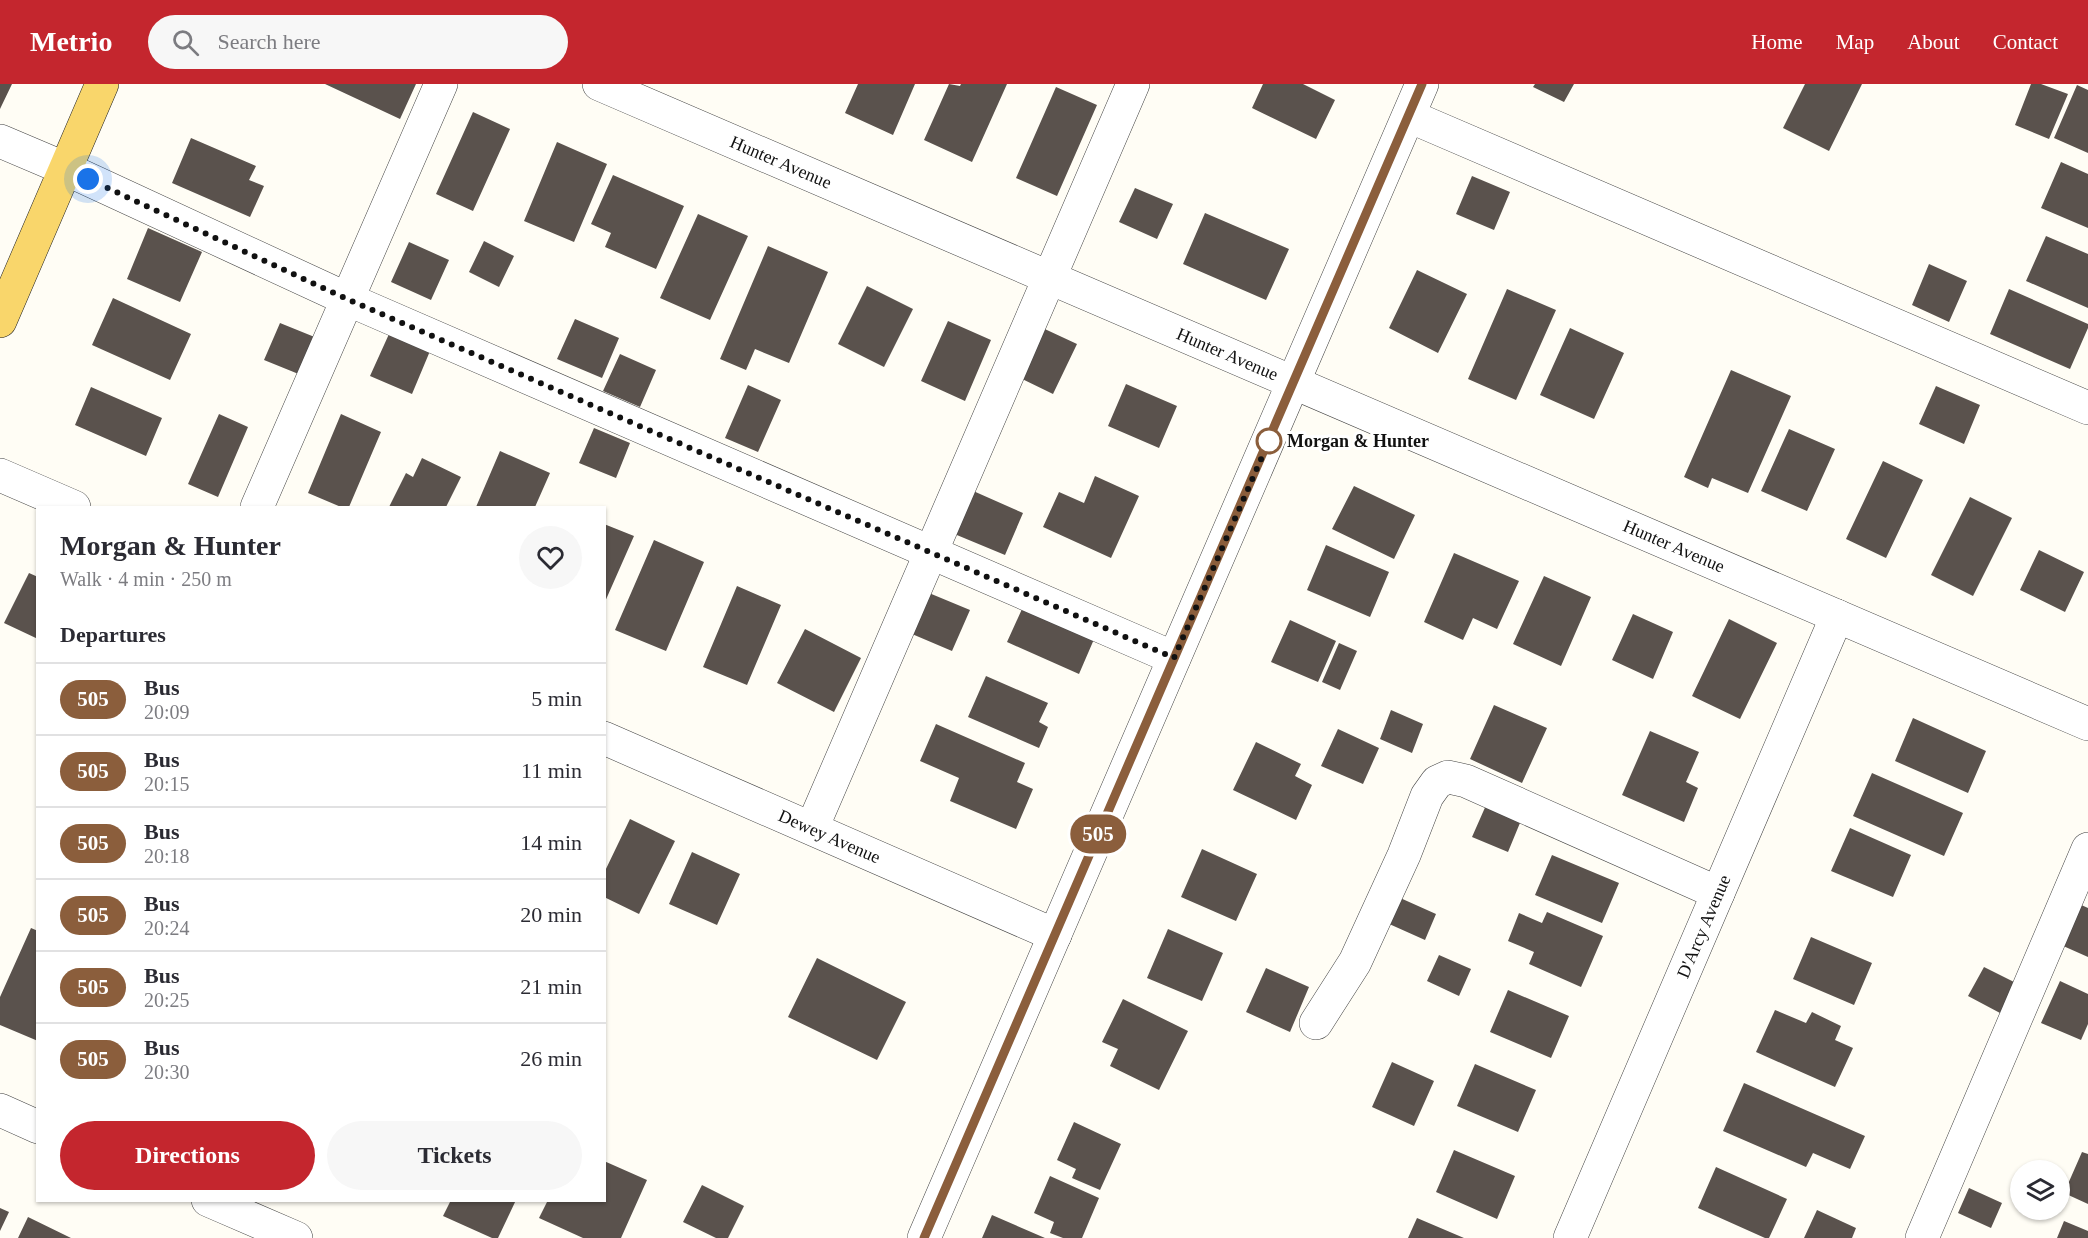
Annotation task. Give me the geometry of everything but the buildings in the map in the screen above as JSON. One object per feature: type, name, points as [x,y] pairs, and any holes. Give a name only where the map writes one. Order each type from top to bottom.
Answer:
[{"type":"main road","points":[[0,321],[102,84]]},
{"type":"street","points":[[257,506],[441,84]]},
{"type":"street","name":"Hunter Avenue","points":[[599,84],[2088,724]]},
{"type":"street","points":[[812,828],[1133,84]]},
{"type":"street","points":[[924,1238],[1422,84]]},
{"type":"street","points":[[1409,116],[2088,408]]},
{"type":"street","points":[[0,141],[66,169],[347,299],[1174,658]]},
{"type":"street","points":[[0,475],[72,506]]},
{"type":"street","name":"D'Arcy Avenue","points":[[1570,1238],[1837,616]]},
{"type":"street","name":"Dewey Avenue","points":[[606,739],[1054,935]]},
{"type":"street","points":[[1316,1023],[1355,962],[1404,855],[1427,796],[1437,782],[1448,777],[1466,781],[1718,893]]},
{"type":"street","points":[[1922,1238],[2088,849]]},
{"type":"street","points":[[0,1110],[36,1125]]},
{"type":"street","points":[[213,1202],[292,1237]]},
{"type":"bus line","name":"505","points":[[924,1238],[1422,84]]},
{"type":"place","name":"Morgan & Hunter","points":[[1269,441]]},
{"type":"route","points":[[88,179],[347,299],[1174,658],[1269,441]]}]
